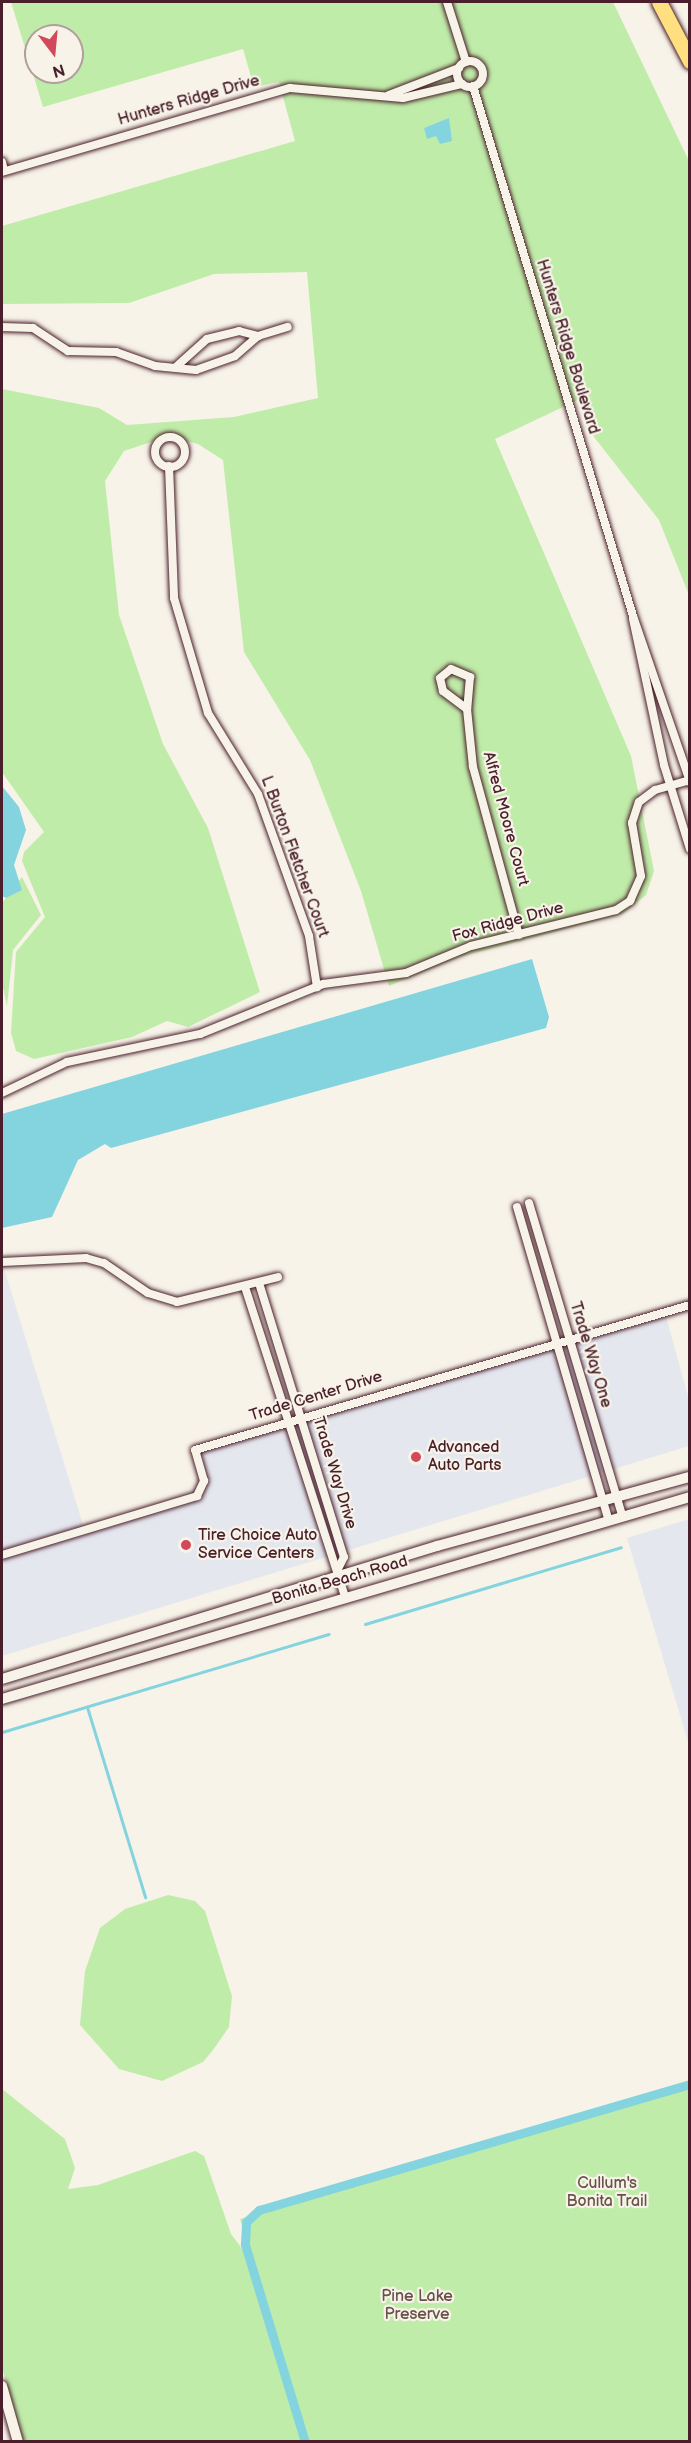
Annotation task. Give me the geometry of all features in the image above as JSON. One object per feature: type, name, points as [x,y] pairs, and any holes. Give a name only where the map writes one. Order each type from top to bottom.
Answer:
[{"type":"highway","points":[[659,2],[690,60]]},
{"type":"street","points":[[447,2],[462,65],[462,84],[473,86]]},
{"type":"street","name":"Hunters Ridge Boulevard","points":[[462,65],[482,69],[480,81],[473,86],[633,616],[689,781]]},
{"type":"street","name":"Hunters Ridge Drive","points":[[389,95],[462,65]]},
{"type":"street","name":"Hunters Ridge Drive","points":[[2,169],[290,88],[403,98],[462,84]]},
{"type":"street","points":[[2,327],[33,328],[68,351],[116,352],[155,366],[207,369],[244,350],[258,336],[288,327]]},
{"type":"street","points":[[177,366],[207,339],[238,331],[258,336]]},
{"type":"street","name":"L Burton Fletcher Court","points":[[169,466],[174,598],[208,713],[258,794],[309,936],[316,987]]},
{"type":"street","name":"Hunters Ridge Boulevard","points":[[633,616],[670,786],[690,849]]},
{"type":"street","name":"Alfred Moore Court","points":[[467,709],[443,691],[444,671],[458,669],[470,677],[467,709],[473,767],[519,935]]},
{"type":"street","name":"Fox Ridge Drive","points":[[2,1093],[67,1062],[200,1034],[316,987],[406,974],[458,950],[616,910],[630,901],[641,876],[634,811],[646,794],[689,781]]},
{"type":"street","name":"Trade Way One","points":[[529,1203],[622,1514]]},
{"type":"street","name":"Trade Way One","points":[[517,1207],[608,1518]]},
{"type":"street","points":[[2,1262],[86,1258],[119,1271],[148,1293],[177,1302],[278,1277]]},
{"type":"street","name":"Trade Way Drive","points":[[259,1283],[344,1557],[339,1573]]},
{"type":"street","name":"Trade Way Drive","points":[[245,1287],[331,1562],[339,1573],[344,1594]]},
{"type":"street","name":"Trade Center Drive","points":[[2,1556],[191,1499],[204,1481],[195,1450],[287,1421],[690,1305]]},
{"type":"street","name":"Bonita Beach Road","points":[[2,1679],[339,1573],[690,1477]]},
{"type":"street","name":"Bonita Beach Road","points":[[2,1699],[344,1594],[622,1514],[690,1497]]},
{"type":"street","points":[[2,2386],[18,2442]]},
{"type":"shaded area","points":[[2,1262],[85,1531],[198,1491],[205,1451],[666,1316],[689,1400],[689,1446],[2,1656]]},
{"type":"shaded area","points":[[690,1519],[689,1745],[627,1538]]},
{"type":"green space","points":[[11,2],[613,2],[689,161],[689,595],[659,520],[594,437],[580,399],[495,439],[631,756],[654,871],[646,895],[623,914],[460,957],[389,986],[361,891],[310,760],[244,652],[223,460],[198,444],[173,438],[154,441],[124,451],[105,481],[119,615],[163,744],[208,828],[260,992],[188,1027],[167,1021],[132,1037],[34,1059],[16,1051],[11,1033],[16,952],[45,917],[22,861],[24,852],[44,832],[2,772],[2,389],[99,408],[127,425],[234,417],[318,398],[307,272],[214,274],[129,303],[2,304],[2,226],[295,141],[279,82],[254,87],[243,49],[43,107],[36,84],[84,84],[84,24],[24,24],[24,45]]},
{"type":"green space","points":[[22,877],[41,915],[13,950],[7,1006],[2,983],[2,903]]},
{"type":"green space","points":[[168,1895],[195,1901],[205,1911],[232,1996],[229,2027],[213,2050],[203,2062],[162,2081],[119,2069],[80,2025],[85,1971],[100,1928],[125,1909]]},
{"type":"green space","points":[[689,2084],[689,2441],[23,2441],[2,2368],[2,2089],[65,2139],[75,2168],[68,2189],[98,2185],[195,2151],[204,2156],[231,2234],[252,2262],[240,2219]]},
{"type":"water","points":[[449,118],[452,141],[440,144],[436,136],[427,139],[424,128]]},
{"type":"water","points":[[2,786],[19,807],[26,830],[14,865],[22,890],[6,898],[2,896]]},
{"type":"water","points":[[532,959],[549,1017],[546,1028],[111,1148],[105,1144],[78,1160],[52,1217],[2,1228],[2,1114]]},
{"type":"waterway","points":[[365,1624],[621,1547]]},
{"type":"waterway","points":[[2,1732],[329,1634]]},
{"type":"waterway","points":[[87,1707],[145,1897]]},
{"type":"waterway","points":[[305,2442],[245,2244],[246,2222],[259,2210],[690,2084]]},
{"type":"place","name":"Advanced Auto Parts","points":[[416,1457]]},
{"type":"place","name":"Tire Choice Auto Service Centers","points":[[186,1545]]},
{"type":"park label","name":"Cullum's Bonita Trail","points":[[607,2193]]},
{"type":"park label","name":"Pine Lake Preserve","points":[[417,2306]]}]
